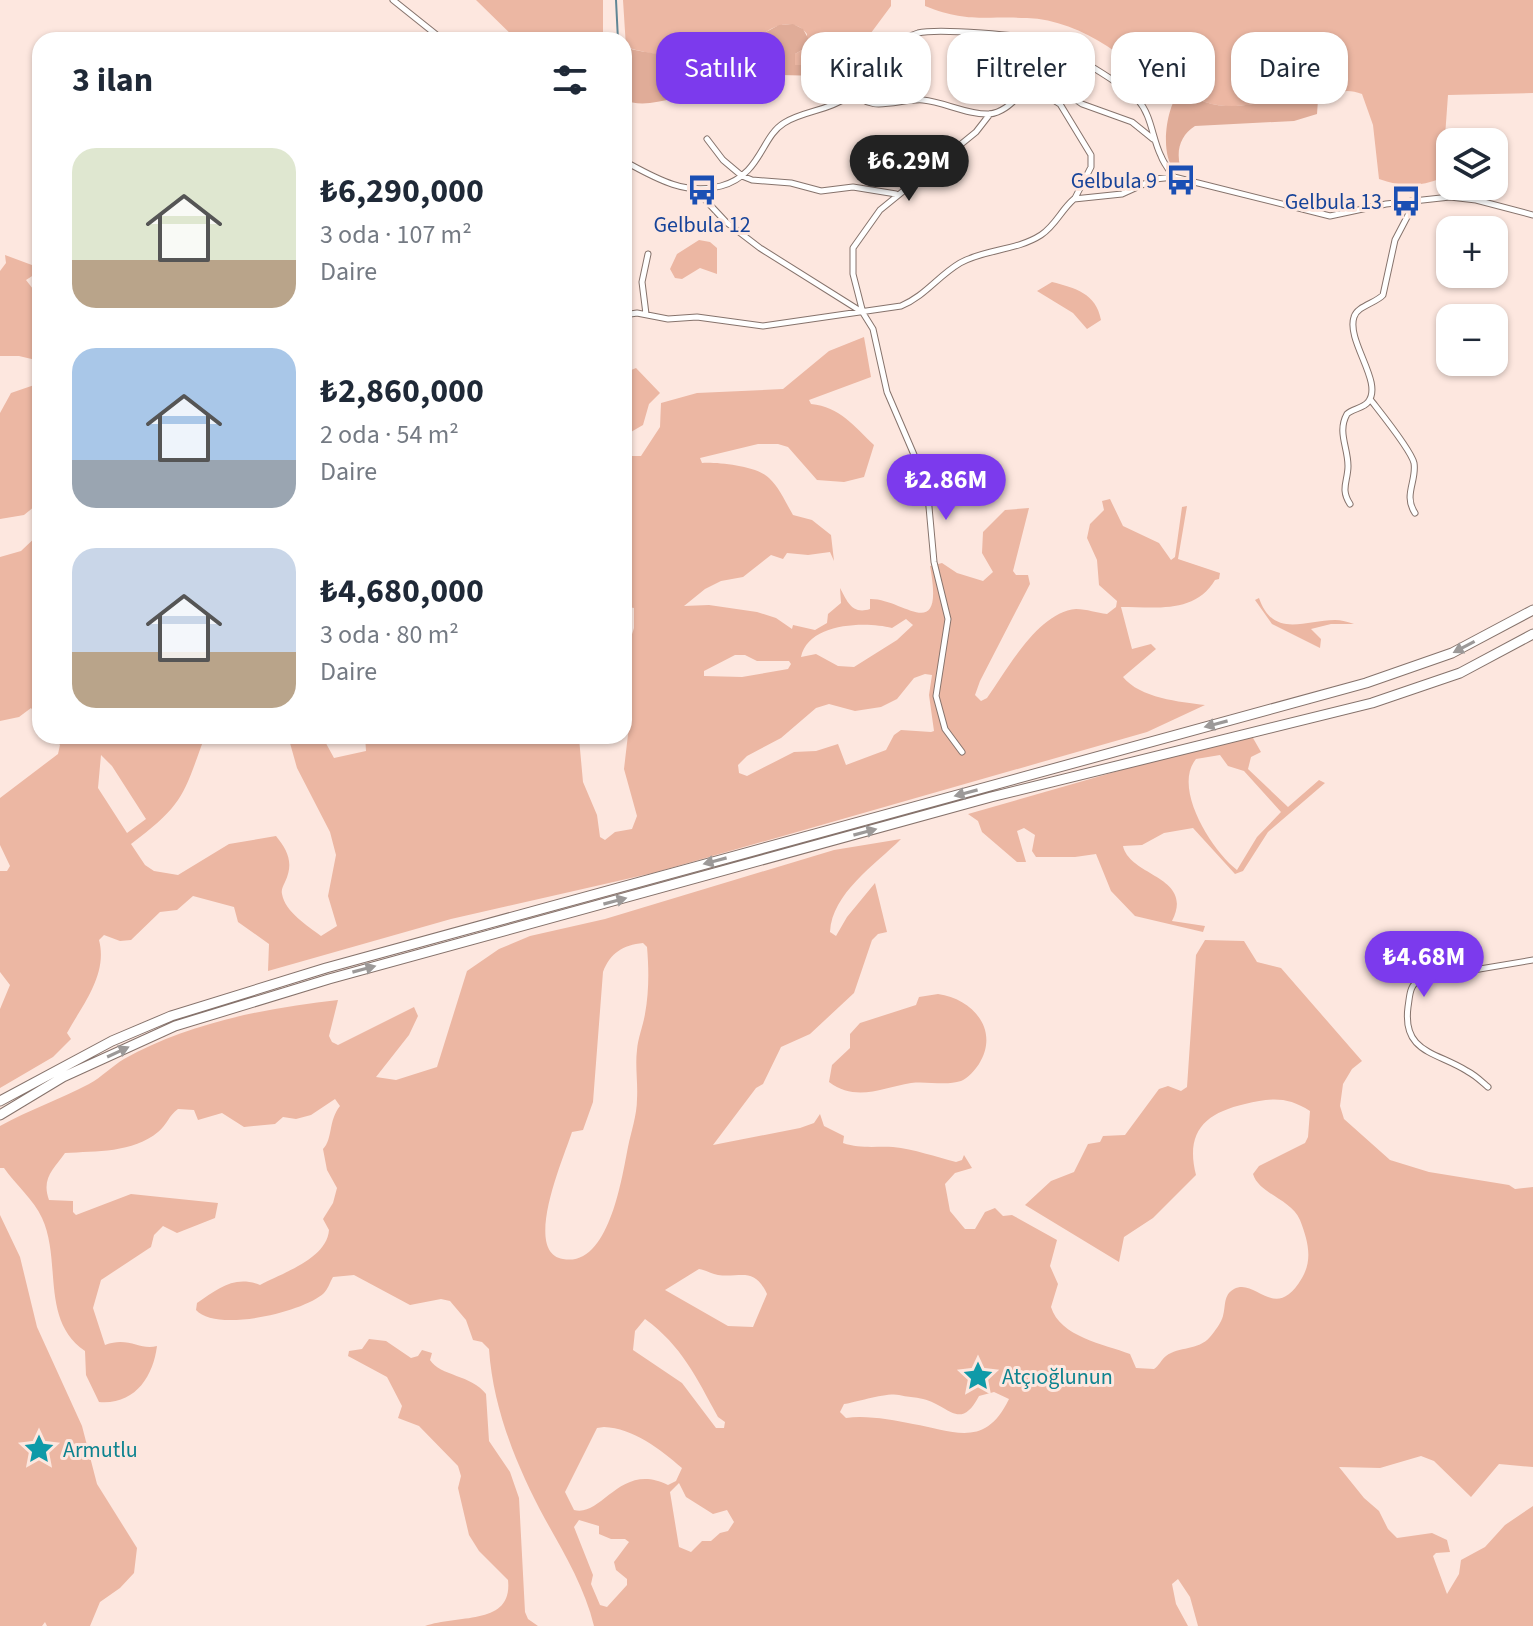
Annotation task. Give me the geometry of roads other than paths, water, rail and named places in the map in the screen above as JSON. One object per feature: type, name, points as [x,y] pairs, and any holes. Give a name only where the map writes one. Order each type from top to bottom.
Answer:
[{"type":"highway","points":[[0,1101],[112,1041],[171,1016],[326,968],[1366,683],[1452,653],[1533,610]]},
{"type":"highway","points":[[0,1115],[63,1077],[175,1026],[329,979],[991,797],[1372,703],[1460,673],[1533,634]]},
{"type":"street","points":[[393,0],[433,32]]},
{"type":"street","points":[[927,32],[1042,41],[1137,99],[1146,112],[1174,177]]},
{"type":"street","points":[[931,102],[990,114]]},
{"type":"street","points":[[632,165],[681,188],[724,186],[742,176],[760,157],[784,122],[834,104]]},
{"type":"street","points":[[962,752],[945,729],[936,696],[948,619],[934,562],[927,485],[887,392],[873,329],[863,313],[853,274],[853,248],[880,210],[897,194],[976,132],[990,114],[1011,104]]},
{"type":"street","points":[[632,315],[668,319],[697,317],[763,326],[863,313],[901,306],[920,298],[961,263],[1039,236],[1057,222],[1074,199],[1091,167],[1091,155],[1060,104]]},
{"type":"street","points":[[1082,104],[1132,122],[1156,141]]},
{"type":"street","points":[[707,139],[723,160],[742,176],[791,183],[813,190],[853,187],[897,194]]},
{"type":"street","points":[[1074,199],[1122,194],[1155,179],[1174,177],[1330,216],[1450,197],[1476,200],[1533,215]]},
{"type":"street","points":[[696,189],[726,222],[760,248],[863,313]]},
{"type":"street","points":[[1350,504],[1344,492],[1348,464],[1342,424],[1351,410],[1366,405],[1370,399],[1370,377],[1357,343],[1353,318],[1358,311],[1383,295],[1395,240],[1416,200]]},
{"type":"street","points":[[647,315],[642,282],[648,254]]},
{"type":"street","points":[[1370,399],[1412,458],[1414,471],[1410,503],[1415,513]]},
{"type":"street","points":[[1488,1087],[1467,1071],[1417,1046],[1408,1028],[1411,988],[1420,979],[1533,960]]},
{"type":"waterway","points":[[616,0],[618,32]]},
{"type":"place","name":"Gelbula 9","points":[[1181,180]]},
{"type":"place","name":"Gelbula 12","points":[[702,190]]},
{"type":"place","name":"Gelbula 13","points":[[1406,201]]},
{"type":"place","name":"Atçıoğlunun","points":[[978,1376]]},
{"type":"place","name":"Armutlu","points":[[39,1449]]}]
